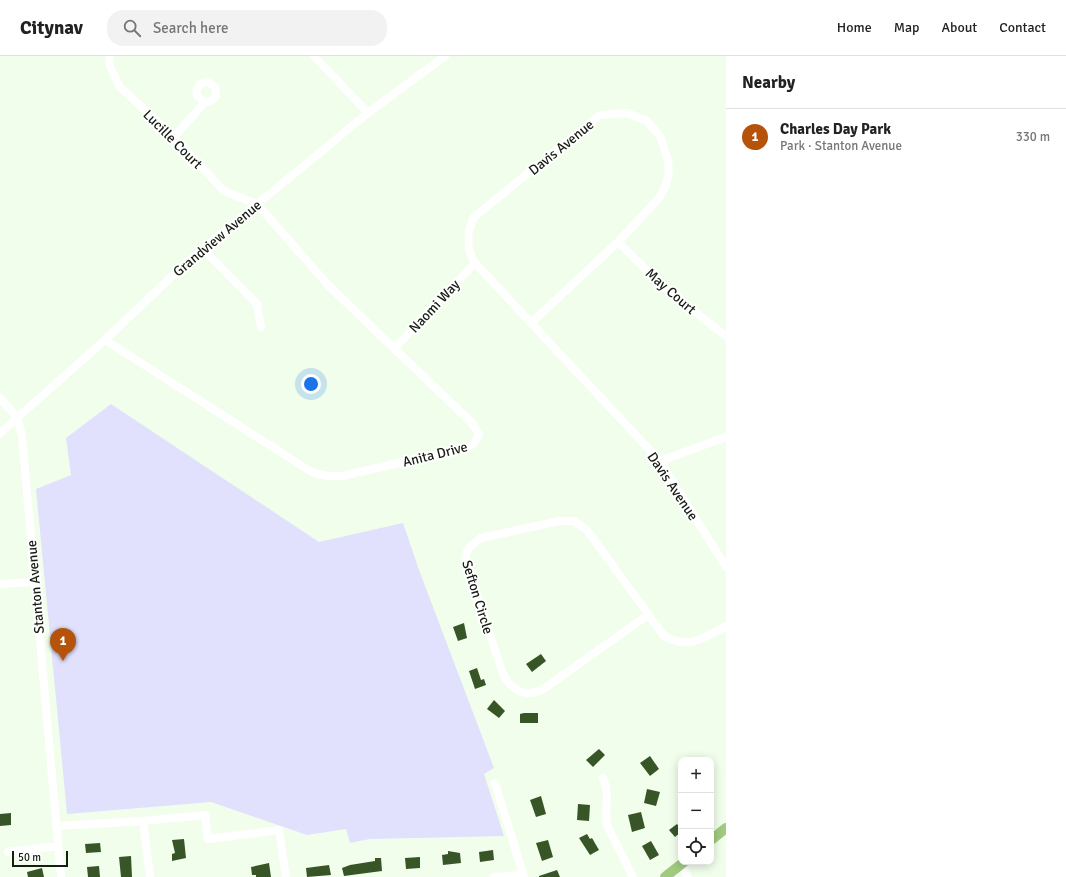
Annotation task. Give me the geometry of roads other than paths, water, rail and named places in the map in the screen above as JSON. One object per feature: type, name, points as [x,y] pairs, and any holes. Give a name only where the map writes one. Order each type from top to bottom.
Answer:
[{"type":"main road","points":[[714,838],[726,828]]},
{"type":"main road","points":[[665,877],[680,865]]},
{"type":"street","name":"Lucille Court","points":[[109,56],[110,66],[119,86],[174,137],[224,191],[257,204]]},
{"type":"street","points":[[314,56],[368,113]]},
{"type":"street","name":"Grandview Avenue","points":[[0,434],[204,249],[368,113],[445,56]]},
{"type":"street","points":[[174,137],[205,102]]},
{"type":"street","name":"Davis Avenue","points":[[531,323],[618,242],[660,196],[666,185],[669,172],[668,160],[660,136],[647,121],[627,113],[600,115],[474,217],[470,224],[468,242],[469,254],[475,264],[660,461],[726,567]]},
{"type":"street","name":"Anita Drive","points":[[105,340],[310,471],[331,477],[342,476],[468,447],[474,444],[478,440],[479,434],[477,428],[328,285],[257,204]]},
{"type":"street","name":"May Court","points":[[618,242],[669,292],[726,336]]},
{"type":"street","points":[[204,249],[257,304],[261,327]]},
{"type":"street","name":"Naomi Way","points":[[394,349],[475,264]]},
{"type":"street","points":[[0,398],[17,417]]},
{"type":"street","name":"Stanton Avenue","points":[[17,417],[22,436],[61,877]]},
{"type":"street","points":[[660,461],[726,437]]},
{"type":"street","name":"Sefton Circle","points":[[648,615],[542,690],[535,693],[518,692],[511,686],[503,674],[465,560],[465,553],[472,544],[481,538],[558,522],[574,521],[587,530],[664,636],[676,643],[690,643],[726,626]]},
{"type":"street","points":[[0,584],[34,582]]},
{"type":"street","points":[[603,778],[608,795],[605,815],[607,825],[633,877]]},
{"type":"street","points":[[494,877],[524,876],[495,783]]},
{"type":"street","points":[[56,826],[144,821],[205,815],[208,839],[279,830],[286,877]]},
{"type":"street","points":[[144,821],[150,877]]},
{"type":"street","points":[[8,852],[58,846]]},
{"type":"street","points":[[683,865],[688,877]]},
{"type":"place","name":"Charles Day Park","points":[[63,661]]}]
